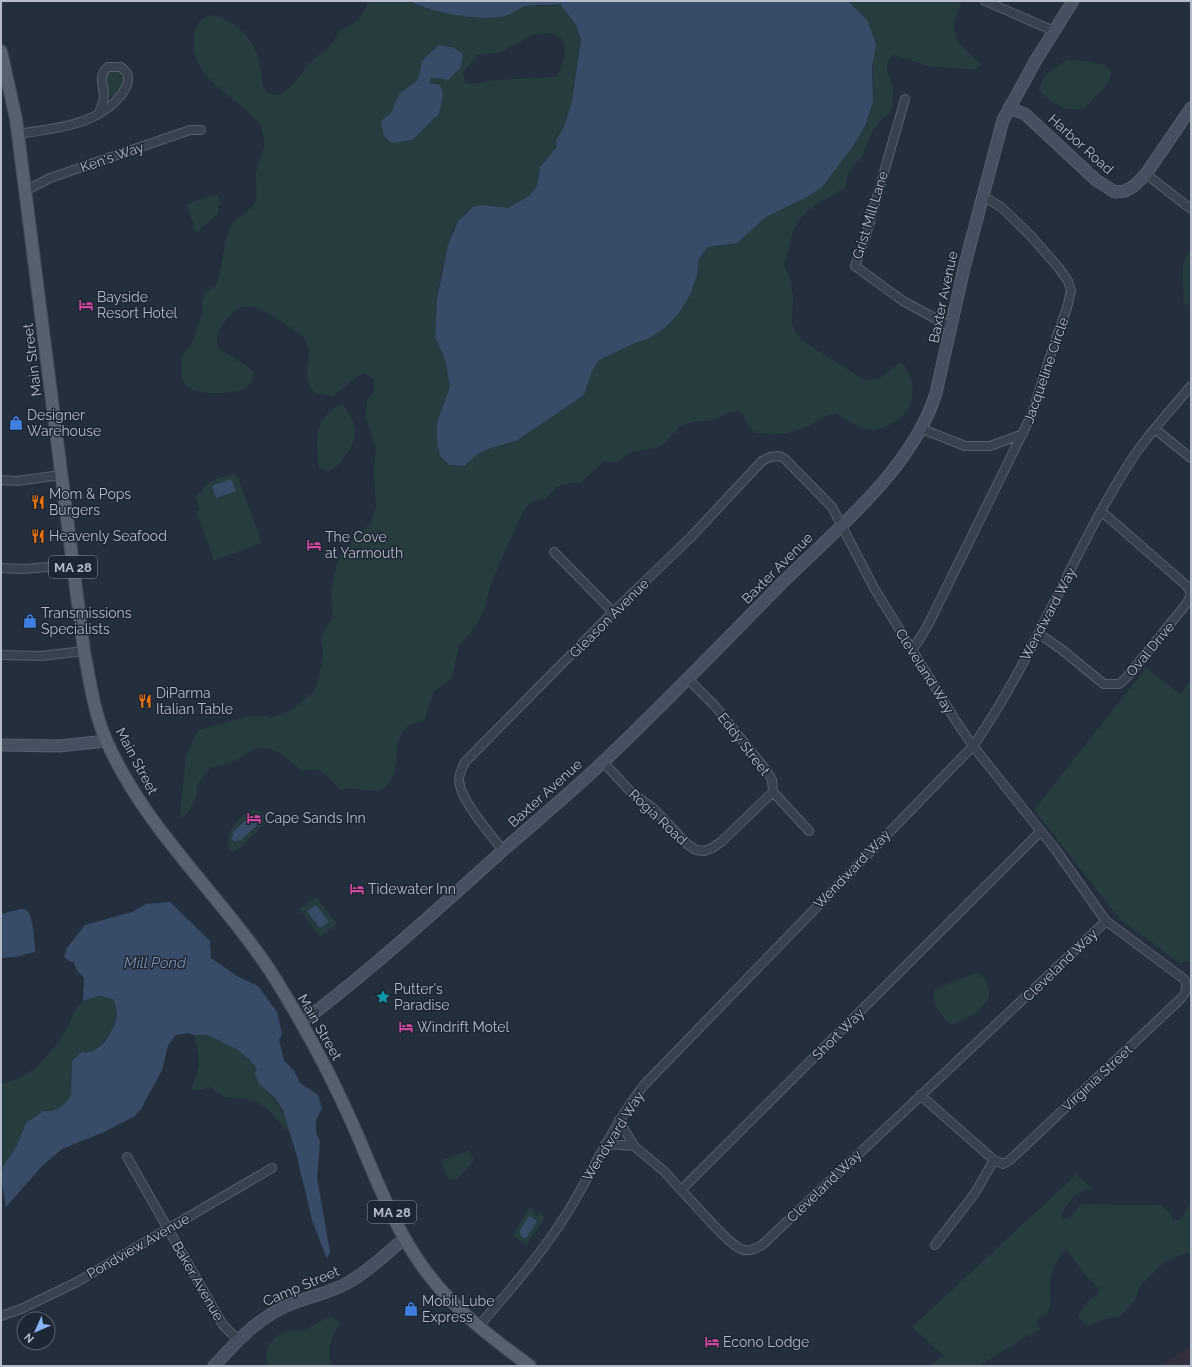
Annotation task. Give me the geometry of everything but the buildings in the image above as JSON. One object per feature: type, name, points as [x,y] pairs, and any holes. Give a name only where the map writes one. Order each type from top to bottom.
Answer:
[{"type":"main road","name":"Main Street","points":[[1,50],[8,76],[17,134],[43,321],[84,651],[92,694],[106,741],[138,798],[254,949],[275,979],[332,1080],[396,1223],[414,1254],[447,1297],[478,1327],[530,1366]]},
{"type":"street","points":[[985,1],[1054,31]]},
{"type":"street","name":"Baxter Avenue","points":[[301,1023],[378,962],[502,851],[533,826],[603,762],[841,525],[892,470],[922,429],[936,393],[964,268],[1003,120],[1073,1]]},
{"type":"street","points":[[17,134],[66,126],[99,113],[114,103],[127,86],[127,73],[121,67],[108,67],[103,73],[104,98],[99,113]]},
{"type":"street","name":"Grist Mill Lane","points":[[905,99],[866,235],[854,266],[903,301],[951,327]]},
{"type":"street","name":"Harbor Road","points":[[1009,108],[1026,114],[1096,180],[1115,192],[1125,191],[1134,186],[1146,174],[1191,108]]},
{"type":"street","name":"Ken's Way","points":[[25,191],[50,178],[190,130],[201,130]]},
{"type":"street","points":[[1146,174],[1191,209]]},
{"type":"street","name":"Jacqueline Circle","points":[[912,651],[928,625],[1032,414],[1054,344],[1068,308],[1071,290],[1068,281],[1058,266],[1030,235],[1001,207],[983,196]]},
{"type":"street","name":"Wendward Way","points":[[478,1327],[546,1245],[569,1210],[619,1120],[644,1085],[973,746],[1005,696],[1039,634],[1102,510],[1132,458],[1191,386]]},
{"type":"street","points":[[922,429],[965,446],[990,446],[1022,434]]},
{"type":"street","points":[[1155,429],[1191,458]]},
{"type":"street","name":"Cleveland Way","points":[[681,1190],[735,1246],[742,1249],[754,1250],[774,1235],[874,1138],[988,1034],[1106,921],[1055,849],[973,746],[912,651],[874,588],[832,507],[785,459],[779,456],[770,457],[762,461]]},
{"type":"street","name":"Gleason Avenue","points":[[502,851],[468,803],[462,790],[460,777],[465,762],[484,740],[535,692],[613,612],[685,542],[762,461]]},
{"type":"street","points":[[1,480],[18,481],[61,475]]},
{"type":"street","name":"Oval Drive","points":[[1039,634],[1061,649],[1104,684],[1118,684],[1127,678],[1187,603],[1191,594],[1187,586],[1102,510]]},
{"type":"street","points":[[554,552],[613,612]]},
{"type":"street","points":[[1,568],[23,569],[73,565]]},
{"type":"street","points":[[1,655],[41,656],[84,651]]},
{"type":"street","name":"Eddy Street","points":[[687,678],[716,707],[766,770],[772,780],[773,792],[809,831]]},
{"type":"street","points":[[1,745],[59,746],[106,741]]},
{"type":"street","name":"Rogia Road","points":[[603,762],[631,792],[653,808],[687,844],[696,850],[704,851],[721,842],[773,792]]},
{"type":"street","name":"Short Way","points":[[681,1190],[1040,832]]},
{"type":"street","name":"Virginia Street","points":[[994,1160],[1003,1164],[1010,1160],[1172,1007],[1183,996],[1186,990],[1187,984],[1180,976],[1106,921]]},
{"type":"street","points":[[920,1095],[994,1160],[975,1193],[935,1245]]},
{"type":"street","points":[[619,1120],[634,1146],[665,1172],[681,1190]]},
{"type":"street","points":[[605,1144],[634,1146]]},
{"type":"street","name":"Baker Avenue","points":[[127,1157],[223,1325],[238,1340]]},
{"type":"street","name":"Pondview Avenue","points":[[1,1316],[20,1309],[76,1282],[272,1168]]},
{"type":"street","name":"Camp Street","points":[[214,1366],[238,1340],[261,1320],[284,1307],[334,1289],[358,1277],[405,1238]]},
{"type":"shaded area","points":[[1191,1346],[1191,1366],[1160,1366]]},
{"type":"green space","points":[[369,1],[409,1],[420,7],[437,11],[472,17],[488,17],[508,15],[526,6],[552,6],[560,4],[576,25],[581,40],[572,101],[564,127],[556,140],[557,147],[550,157],[544,161],[538,175],[537,186],[529,196],[508,208],[482,205],[466,212],[453,229],[441,274],[437,299],[435,337],[445,359],[450,387],[437,422],[437,441],[440,456],[450,465],[464,466],[476,455],[491,448],[516,441],[584,395],[592,371],[599,360],[635,343],[648,339],[697,275],[699,258],[708,247],[737,243],[766,217],[807,197],[851,149],[865,126],[873,102],[873,59],[867,20],[848,1],[962,1],[954,22],[955,35],[967,52],[982,65],[976,69],[932,67],[893,55],[889,59],[887,67],[893,93],[891,112],[884,117],[873,130],[861,157],[848,173],[845,188],[813,207],[800,219],[792,235],[784,265],[790,278],[793,295],[792,323],[796,333],[803,341],[863,379],[876,379],[902,362],[908,371],[913,389],[909,407],[904,415],[887,426],[870,430],[859,427],[835,413],[797,430],[787,433],[774,434],[756,433],[750,428],[741,412],[731,412],[709,421],[696,421],[680,426],[664,444],[656,448],[630,453],[618,462],[604,462],[581,482],[565,484],[556,488],[545,499],[534,501],[525,508],[499,564],[490,587],[485,608],[478,623],[459,646],[452,678],[434,691],[424,721],[411,725],[403,731],[399,739],[395,769],[392,779],[385,787],[375,791],[352,788],[341,791],[326,774],[317,769],[302,771],[280,753],[267,748],[255,749],[232,762],[210,768],[197,785],[197,795],[183,819],[180,815],[186,756],[198,730],[249,716],[265,716],[271,718],[292,710],[313,692],[319,678],[323,654],[321,640],[333,617],[331,593],[337,562],[349,545],[371,523],[376,506],[374,471],[376,448],[366,418],[367,401],[374,390],[374,378],[364,373],[332,396],[315,393],[307,379],[309,348],[304,338],[262,310],[247,306],[240,308],[225,321],[219,331],[217,340],[218,348],[250,368],[254,373],[249,385],[242,390],[235,392],[211,393],[195,391],[185,384],[182,378],[182,357],[191,344],[195,334],[202,314],[202,301],[204,296],[206,292],[215,286],[219,277],[227,235],[232,224],[255,203],[257,171],[264,145],[259,123],[250,113],[216,85],[206,75],[198,63],[194,50],[194,34],[200,22],[211,15],[224,19],[240,29],[246,35],[257,54],[264,89],[272,95],[277,95],[290,88],[307,66],[332,43],[338,32],[357,21]],"holes":[[[551,33],[561,39],[565,48],[564,58],[557,77],[495,80],[471,84],[465,82],[463,73],[477,55],[498,53],[535,34]]]},
{"type":"green space","points":[[1067,60],[1079,60],[1106,65],[1111,73],[1108,82],[1103,89],[1085,107],[1079,109],[1073,110],[1060,106],[1048,99],[1039,90],[1046,76]]},
{"type":"green space","points":[[111,71],[120,71],[123,78],[121,87],[113,97],[108,94],[106,76]]},
{"type":"green space","points":[[217,194],[221,204],[217,206],[219,213],[196,233],[187,204]]},
{"type":"green space","points":[[1191,250],[1191,302],[1187,305],[1183,303],[1183,268],[1184,261]]},
{"type":"green space","points":[[343,404],[353,423],[355,436],[351,448],[347,454],[339,464],[329,471],[319,468],[317,438],[321,422],[326,415],[333,409]]},
{"type":"green space","points":[[234,474],[238,478],[262,543],[214,560],[196,512],[200,510],[196,498],[197,494],[202,493],[203,489],[210,482]]},
{"type":"green space","points":[[1146,668],[1180,694],[1191,680],[1191,961],[1180,963],[1121,920],[1034,810]]},
{"type":"green space","points":[[249,810],[259,811],[264,815],[263,825],[239,849],[232,852],[228,847],[228,840],[231,830],[236,822]]},
{"type":"green space","points":[[316,897],[337,924],[320,937],[299,909]]},
{"type":"green space","points":[[976,973],[983,977],[987,983],[989,998],[977,1013],[952,1025],[940,1014],[935,1004],[935,989]]},
{"type":"green space","points":[[99,996],[113,999],[117,1014],[112,1030],[96,1051],[87,1054],[71,1069],[72,1092],[66,1103],[54,1111],[27,1123],[17,1146],[3,1166],[1,1172],[1,1085],[21,1077],[36,1068],[60,1041],[78,1006],[83,1001]]},
{"type":"green space","points":[[194,1035],[208,1035],[236,1049],[249,1059],[257,1069],[259,1084],[272,1096],[280,1107],[292,1136],[267,1108],[254,1101],[243,1098],[225,1097],[210,1087],[194,1091],[191,1088],[196,1077],[199,1064]]},
{"type":"green space","points":[[469,1150],[474,1161],[456,1180],[448,1179],[441,1161]]},
{"type":"green space","points":[[1077,1174],[1092,1189],[1076,1194],[1073,1197],[1061,1215],[1063,1219],[1072,1216],[1080,1204],[1161,1205],[1170,1213],[1173,1220],[1181,1219],[1191,1202],[1191,1253],[1180,1255],[1163,1263],[1139,1287],[1136,1299],[1119,1317],[1100,1320],[1089,1326],[1078,1316],[1087,1302],[1098,1295],[1099,1288],[1084,1274],[1066,1248],[1052,1273],[1050,1282],[1050,1308],[1048,1312],[1036,1321],[1040,1329],[978,1366],[929,1366],[944,1356],[912,1327]]},
{"type":"green space","points":[[530,1207],[534,1210],[533,1213],[538,1217],[540,1213],[545,1217],[527,1245],[512,1236]]},
{"type":"green space","points":[[331,1317],[340,1323],[332,1338],[329,1348],[332,1366],[268,1366],[266,1360],[267,1348],[277,1336],[289,1331],[305,1330],[324,1319]]},
{"type":"water","points":[[409,1],[848,1],[867,20],[876,44],[872,67],[873,102],[865,126],[851,149],[822,187],[807,197],[766,217],[737,243],[708,247],[699,258],[697,275],[690,295],[679,313],[666,327],[648,339],[635,343],[599,360],[592,371],[584,395],[516,441],[491,448],[476,455],[464,466],[450,465],[440,456],[437,441],[437,422],[450,387],[445,359],[435,337],[437,299],[448,245],[458,221],[473,207],[482,205],[508,208],[529,196],[537,186],[540,167],[557,147],[556,140],[564,127],[572,101],[581,40],[576,25],[560,4],[527,6],[508,15],[486,18],[443,12]]},
{"type":"water","points":[[439,45],[454,48],[463,54],[460,68],[448,80],[431,77],[430,83],[440,85],[443,94],[439,114],[412,140],[392,143],[384,136],[381,121],[391,113],[399,94],[418,80],[422,61]]},
{"type":"water","points":[[231,479],[236,491],[216,498],[212,486]]},
{"type":"water","points":[[250,816],[258,824],[240,841],[238,839],[235,842],[231,838],[234,835],[232,833]]},
{"type":"water","name":"Mill Pond","points":[[170,902],[210,941],[211,958],[237,976],[258,986],[277,1012],[282,1034],[279,1040],[284,1060],[294,1071],[300,1083],[318,1095],[322,1108],[316,1120],[316,1133],[320,1141],[317,1178],[330,1252],[327,1259],[312,1220],[297,1157],[283,1110],[275,1098],[259,1084],[255,1074],[257,1069],[249,1059],[236,1049],[208,1035],[194,1035],[188,1033],[176,1035],[168,1045],[162,1070],[141,1109],[135,1116],[104,1132],[62,1149],[43,1165],[6,1207],[1,1179],[3,1166],[17,1146],[26,1123],[44,1111],[53,1111],[60,1108],[66,1102],[71,1096],[72,1061],[82,1052],[95,1050],[100,1046],[110,1034],[116,1020],[117,1012],[113,999],[99,996],[83,1001],[84,978],[76,969],[74,962],[69,961],[64,957],[67,948],[85,925],[132,912],[146,904]]},
{"type":"water","points":[[316,905],[329,922],[320,928],[307,911]]},
{"type":"water","points":[[25,909],[31,918],[35,952],[15,957],[1,958],[1,914]]},
{"type":"water","points":[[529,1216],[537,1221],[527,1237],[523,1238],[519,1232]]},
{"type":"place","name":"Bayside Resort Hotel","points":[[86,305]]},
{"type":"place","name":"Designer Warehouse","points":[[16,423]]},
{"type":"place","name":"Mom & Pops Burgers","points":[[38,502]]},
{"type":"place","name":"Heavenly Seafood","points":[[38,536]]},
{"type":"place","name":"The Cove at Yarmouth","points":[[314,545]]},
{"type":"place","name":"Transmissions Specialists","points":[[30,621]]},
{"type":"place","name":"DiParma Italian Table","points":[[145,701]]},
{"type":"place","name":"Cape Sands Inn","points":[[254,818]]},
{"type":"place","name":"Tidewater Inn","points":[[357,889]]},
{"type":"place","name":"Putter's Paradise","points":[[383,997]]},
{"type":"place","name":"Windrift Motel","points":[[406,1027]]},
{"type":"place","name":"Mobil Lube Express","points":[[411,1309]]},
{"type":"place","name":"Econo Lodge","points":[[712,1342]]}]
